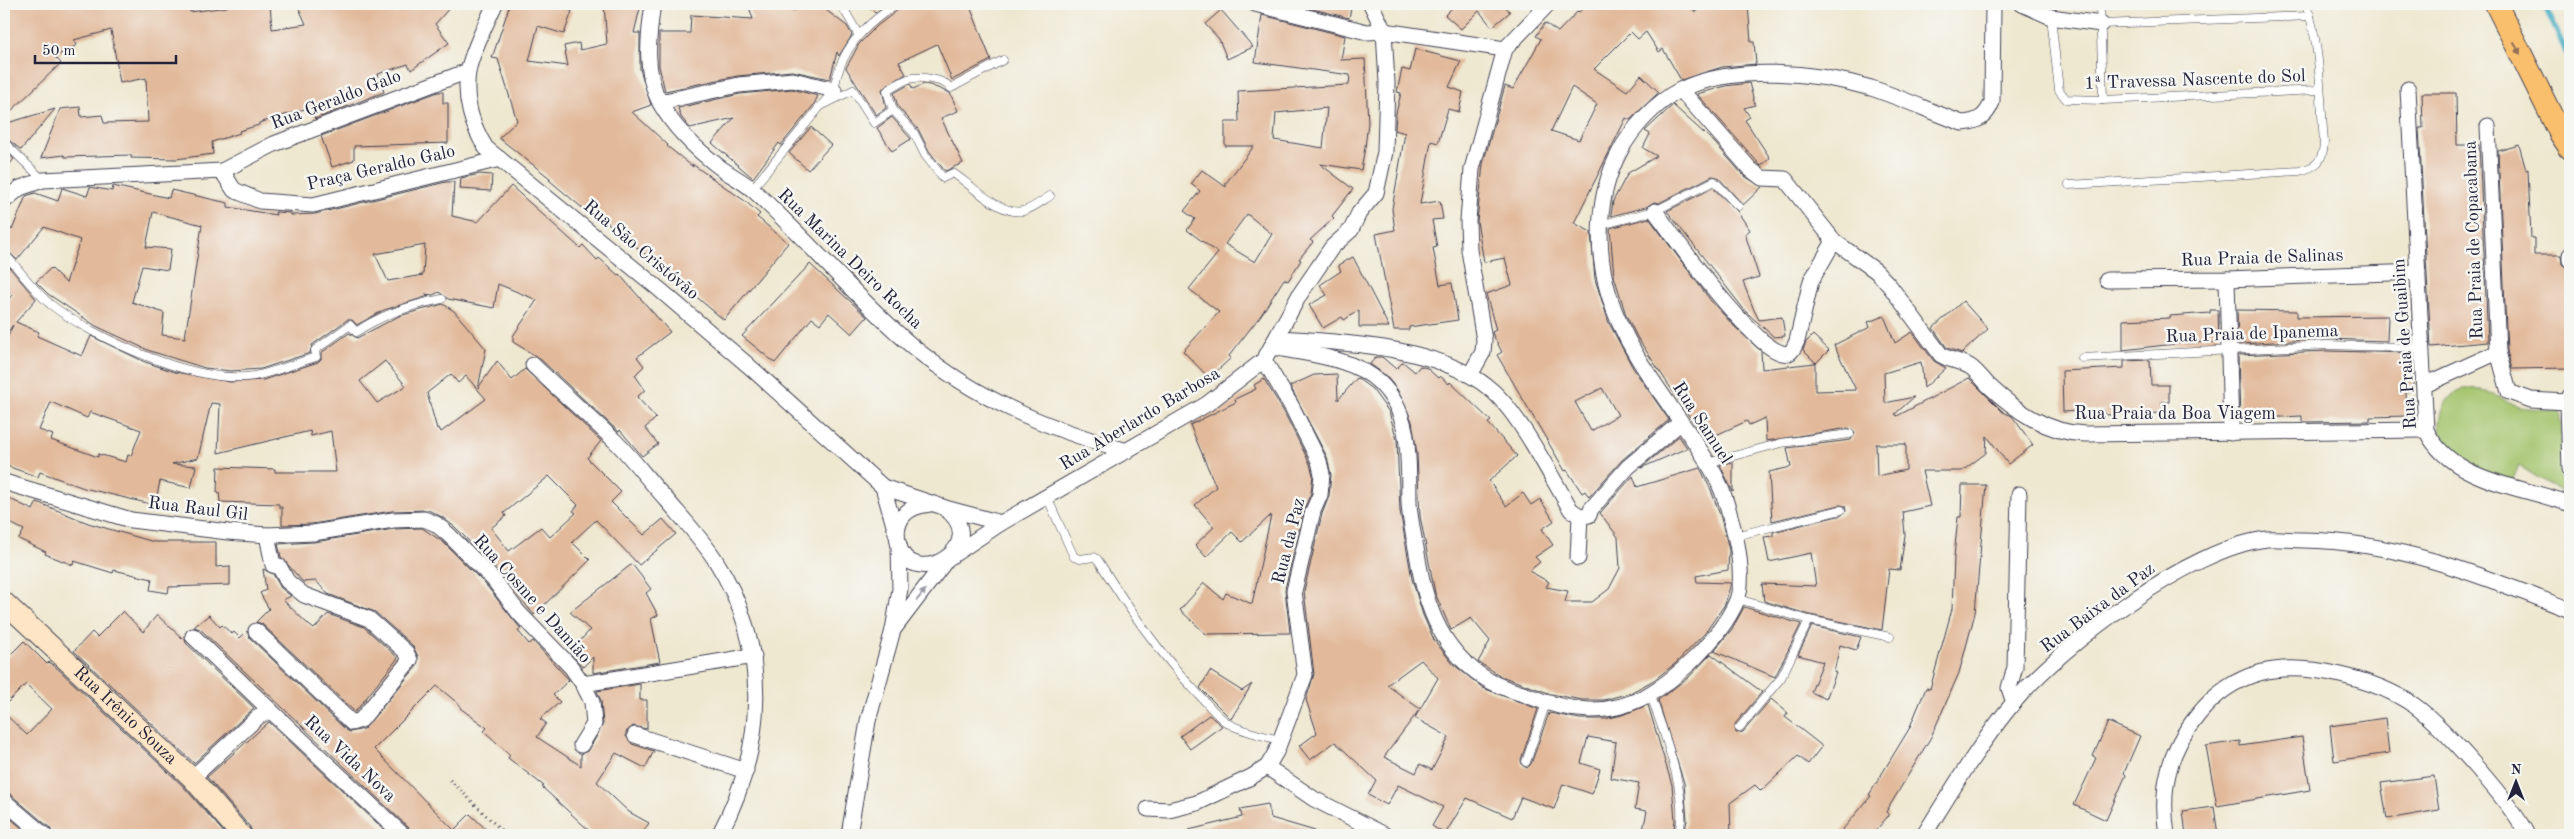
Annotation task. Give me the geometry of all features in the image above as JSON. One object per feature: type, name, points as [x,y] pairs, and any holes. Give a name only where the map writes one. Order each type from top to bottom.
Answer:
[{"type":"main road","points":[[2496,4],[2560,132],[2570,148]]},
{"type":"street","name":"Rua São Cristóvão","points":[[495,4],[468,71],[468,98],[476,134],[486,148],[689,315],[883,487],[936,506]]},
{"type":"street","name":"Rua Marina Deiro Rocha","points":[[653,4],[648,38],[649,58],[660,102],[680,132],[721,168],[752,189],[913,347],[966,384],[1045,425],[1127,451]]},
{"type":"street","points":[[1255,4],[1367,32],[1384,31],[1505,48]]},
{"type":"street","name":"Rua Aberlardo Barbosa","points":[[947,559],[1001,523],[1207,404],[1271,348],[1300,294],[1332,247],[1350,230],[1359,213],[1376,193],[1385,152],[1387,83],[1384,31],[1371,4]]},
{"type":"street","points":[[1470,375],[1483,352],[1484,340],[1470,250],[1470,185],[1477,145],[1505,48],[1548,4]]},
{"type":"street","name":"Rua Samuel","points":[[1271,348],[1339,362],[1365,371],[1380,383],[1393,399],[1403,422],[1409,447],[1409,508],[1427,606],[1446,642],[1467,665],[1490,682],[1546,703],[1588,710],[1624,707],[1639,702],[1682,671],[1710,643],[1738,598],[1740,560],[1733,522],[1708,462],[1627,342],[1607,291],[1600,242],[1600,225],[1611,169],[1628,137],[1651,112],[1681,90],[1726,76],[1760,74],[1806,75],[1871,88],[1962,123],[1978,121],[1989,110],[1992,102],[1993,4]]},
{"type":"street","points":[[2022,4],[2051,18],[2101,24]]},
{"type":"street","name":"Rua Geraldo Galo","points":[[222,171],[274,144],[389,99],[468,71]]},
{"type":"street","points":[[660,102],[739,85],[792,80],[834,90]]},
{"type":"street","name":"Rua Praia de Guaibim","points":[[2408,89],[2424,348],[2426,430],[2439,451],[2459,466],[2570,504]]},
{"type":"street","name":"Rua Praia da Boa Viagem","points":[[1681,90],[1750,169],[1762,178],[1785,179],[1834,241],[1876,271],[1889,284],[1941,355],[1954,362],[1962,362],[1972,368],[1990,386],[2023,413],[2051,429],[2068,434],[2426,430]]},
{"type":"street","name":"Rua Praia de Copacabana","points":[[2488,126],[2498,352],[2508,392],[2531,400],[2569,399]]},
{"type":"street","name":"Praça Geraldo Galo","points":[[222,171],[234,190],[260,202],[313,205],[500,159]]},
{"type":"street","points":[[4,201],[20,188],[43,180],[222,171]]},
{"type":"street","points":[[1655,212],[1733,312],[1764,343],[1782,354],[1789,353],[1798,341],[1811,281],[1834,241]]},
{"type":"street","points":[[2570,255],[2570,260]]},
{"type":"street","name":"Rua Praia de Salinas","points":[[2107,280],[2418,272]]},
{"type":"street","points":[[2227,278],[2231,433]]},
{"type":"street","points":[[1271,348],[1365,345],[1431,360],[1470,375],[1489,388],[1504,403],[1571,510],[1580,516],[1589,515],[1591,509],[1628,467],[1680,423]]},
{"type":"street","name":"Rua da Paz","points":[[1267,767],[1280,740],[1305,675],[1294,591],[1313,511],[1320,495],[1322,474],[1319,461],[1292,407],[1271,348]]},
{"type":"street","points":[[2425,385],[2498,352]]},
{"type":"street","points":[[533,365],[617,443],[694,532],[716,562],[735,599],[754,656],[757,711],[754,741],[746,771],[736,801],[719,835]]},
{"type":"street","points":[[2569,399],[2570,468]]},
{"type":"street","name":"Rua Raul Gil","points":[[4,482],[131,520],[267,535],[313,533],[393,520]]},
{"type":"street","points":[[883,487],[898,541],[911,560],[920,564],[939,564],[947,559]]},
{"type":"street","points":[[2014,703],[2009,688],[2015,668],[2019,494]]},
{"type":"street","points":[[849,835],[868,721],[893,630],[900,588],[898,526],[903,516],[920,504],[936,506],[1001,523]]},
{"type":"street","points":[[893,630],[954,552],[958,542],[959,531],[956,521],[936,506]]},
{"type":"street","points":[[1578,558],[1580,516]]},
{"type":"street","name":"Rua Cosme e Damião","points":[[393,520],[424,519],[436,524],[492,579],[531,627],[571,668],[583,684],[592,702],[594,724],[581,745]]},
{"type":"street","points":[[256,632],[352,723],[361,720],[410,660],[406,652],[369,619],[304,595],[286,581],[278,566],[273,565],[267,535]]},
{"type":"street","name":"Rua Baixa da Paz","points":[[1924,835],[1955,786],[2014,703],[2039,675],[2109,618],[2160,582],[2220,552],[2267,539],[2329,540],[2393,549],[2471,571],[2570,610]]},
{"type":"street","name":"Rua Irênio Souza","points":[[4,602],[192,778],[241,835]]},
{"type":"street","name":"Rua Vida Nova","points":[[193,636],[403,835]]},
{"type":"street","points":[[583,684],[754,656]]},
{"type":"street","points":[[2015,668],[2039,675]]},
{"type":"street","points":[[2167,835],[2164,792],[2168,770],[2175,749],[2185,730],[2215,696],[2237,682],[2260,673],[2284,670],[2311,671],[2372,684],[2416,707],[2441,729],[2469,760],[2514,814],[2527,835]]},
{"type":"street","points":[[192,778],[259,716],[271,711]]},
{"type":"street","points":[[635,735],[746,771]]},
{"type":"street","points":[[1148,810],[1169,810],[1197,803],[1251,777],[1267,767],[1314,798],[1385,835]]},
{"type":"street","points":[[4,801],[44,835]]},
{"type":"lane","points":[[841,4],[858,34]]},
{"type":"lane","points":[[752,189],[834,90],[843,57],[858,34],[896,4]]},
{"type":"lane","points":[[2100,4],[2103,100]]},
{"type":"lane","points":[[2069,185],[2299,171],[2313,168],[2320,162],[2324,154],[2319,90],[2310,16],[2306,4]]},
{"type":"lane","points":[[2101,24],[2310,16]]},
{"type":"lane","name":"1ª Travessa Nascente do Sol","points":[[2051,18],[2060,94],[2066,99],[2103,100],[2319,90]]},
{"type":"lane","points":[[1003,60],[951,88],[946,82],[931,79],[909,79],[887,91],[893,110],[914,134],[925,155],[943,178],[953,173],[998,206],[1015,211],[1030,208],[1050,196]]},
{"type":"lane","points":[[819,108],[853,90],[874,123],[893,110]]},
{"type":"lane","points":[[4,142],[43,180]]},
{"type":"lane","points":[[1600,225],[1655,212],[1714,181],[1738,206]]},
{"type":"lane","points":[[4,253],[50,303],[96,332],[162,364],[206,374],[253,376],[316,357],[315,350],[350,325],[356,332],[376,318],[409,306],[442,299]]},
{"type":"lane","name":"Rua Praia de Ipanema","points":[[2082,358],[2228,348],[2326,345],[2424,348]]},
{"type":"lane","points":[[1708,462],[1782,443],[1850,434]]},
{"type":"lane","points":[[1047,497],[1074,557],[1080,559],[1094,556],[1098,560],[1147,635],[1204,701],[1228,723],[1242,730],[1280,740]]},
{"type":"lane","points":[[1735,536],[1842,510]]},
{"type":"lane","points":[[1738,598],[1809,620],[1890,637]]},
{"type":"lane","points":[[1739,728],[1781,678],[1809,620]]},
{"type":"lane","points":[[1650,693],[1668,747],[1678,787],[1682,815],[1678,835]]},
{"type":"lane","points":[[1526,762],[1546,703]]},
{"type":"path","points":[[450,780],[506,835]]},
{"type":"green space","points":[[2463,389],[2482,389],[2519,407],[2559,411],[2561,416],[2561,492],[2519,466],[2512,481],[2486,472],[2461,460],[2447,448],[2440,433],[2441,415],[2444,406],[2449,398]]},
{"type":"building","points":[[4,4],[187,4],[190,12],[227,7],[226,4],[270,4],[272,29],[306,24],[297,4],[453,4],[435,24],[449,43],[411,70],[408,64],[378,74],[384,92],[315,119],[311,107],[259,123],[259,125],[239,131],[240,133],[212,142],[213,154],[176,159],[131,158],[131,155],[65,157],[64,155],[41,158],[60,109],[80,107],[81,117],[102,115],[104,123],[148,122],[146,78],[120,83],[111,30],[74,40],[77,45],[55,57],[61,63],[4,118]]},
{"type":"building","points":[[510,4],[567,4],[565,9],[572,11],[564,34],[538,26],[529,61],[568,66],[564,46],[579,43],[580,50],[607,44],[604,4],[641,4],[634,33],[640,33],[640,69],[651,105],[632,112],[667,146],[693,167],[692,164],[745,201],[760,214],[757,217],[788,243],[724,320],[602,218],[599,222],[549,180],[551,179],[499,138],[517,121],[498,59],[492,58]]},
{"type":"building","points":[[748,4],[766,4],[768,10],[796,10],[796,4],[818,4],[847,26],[852,35],[839,56],[837,52],[830,79],[792,71],[737,76],[665,91],[659,66],[659,33],[690,33],[691,15],[753,19]]},
{"type":"building","points":[[866,4],[887,4],[875,13]]},
{"type":"building","points":[[902,4],[969,4],[991,60],[952,80],[937,44],[899,62],[906,74],[882,89],[886,108],[876,115],[846,68],[859,44],[877,26],[899,9]]},
{"type":"building","points":[[1293,4],[1352,4],[1349,18]]},
{"type":"building","points":[[1456,4],[1503,4],[1510,12],[1492,27],[1479,11],[1461,29],[1445,15]]},
{"type":"building","points":[[1589,4],[1629,4],[1635,10],[1644,4],[1690,4],[1695,12],[1707,4],[1748,4],[1751,42],[1754,42],[1756,64],[1722,67],[1681,80],[1663,49],[1659,52],[1646,32],[1638,39],[1631,32],[1594,69],[1627,91],[1641,75],[1659,92],[1630,120],[1626,118],[1574,223],[1591,232],[1595,279],[1609,323],[1633,368],[1669,420],[1622,460],[1589,497],[1585,491],[1582,493],[1567,470],[1565,471],[1497,355],[1502,352],[1492,332],[1496,330],[1486,294],[1512,285],[1505,258],[1484,262],[1477,221],[1483,164],[1505,86],[1513,89],[1541,39],[1536,36],[1545,23],[1558,32]],"holes":[[[1572,87],[1597,104],[1579,140],[1551,131]],[[1602,388],[1618,415],[1591,431],[1575,402]]]},
{"type":"building","points":[[1221,10],[1253,47],[1227,59],[1219,39],[1205,24]]},
{"type":"building","points":[[1262,15],[1345,36],[1341,60],[1365,59],[1368,123],[1365,147],[1361,170],[1320,164],[1353,189],[1332,216],[1334,218],[1310,240],[1313,242],[1299,259],[1301,260],[1288,281],[1284,279],[1261,315],[1229,356],[1231,358],[1209,378],[1183,351],[1219,312],[1189,289],[1218,253],[1187,230],[1195,219],[1184,211],[1200,191],[1191,184],[1202,170],[1226,187],[1226,183],[1254,146],[1225,146],[1225,122],[1239,122],[1238,91],[1349,85],[1350,75],[1255,62]],"holes":[[[1327,108],[1323,148],[1274,140],[1276,113]],[[1247,214],[1272,234],[1255,262],[1225,244]]]},
{"type":"building","points":[[1415,49],[1461,61],[1449,87],[1463,92],[1459,112],[1448,109],[1438,143],[1431,141],[1420,204],[1440,201],[1443,219],[1432,220],[1437,247],[1433,248],[1440,285],[1452,283],[1458,320],[1409,327],[1409,330],[1394,330],[1376,234],[1395,230],[1392,209],[1405,133],[1395,130],[1396,113],[1401,93],[1397,92],[1402,69],[1410,71]]},
{"type":"building","points":[[1749,83],[1755,105],[1744,108],[1750,117],[1745,120],[1770,158],[1761,166],[1697,94],[1726,86]]},
{"type":"building","points":[[910,84],[913,89],[924,84],[950,93],[958,111],[941,118],[963,163],[945,171],[929,151],[918,129],[898,107],[894,93]]},
{"type":"building","points":[[792,89],[818,96],[813,106],[781,145],[779,143],[753,178],[712,143],[734,118],[690,128],[681,117],[678,108],[740,94]]},
{"type":"building","points":[[438,92],[443,92],[443,103],[448,103],[448,143],[354,146],[354,160],[332,167],[321,136]]},
{"type":"building","points":[[2422,93],[2456,93],[2457,145],[2479,145],[2488,342],[2431,347],[2419,128],[2423,128]]},
{"type":"building","points":[[1673,105],[1715,143],[1743,175],[1762,187],[1743,205],[1718,177],[1712,176],[1659,203],[1654,202],[1646,207],[1611,216],[1613,201],[1628,173],[1657,156],[1643,148],[1650,134],[1645,131]]},
{"type":"building","points":[[55,109],[21,150],[4,136],[4,124]]},
{"type":"building","points":[[892,117],[911,139],[892,151],[877,128]]},
{"type":"building","points":[[811,127],[831,145],[808,170],[789,153]]},
{"type":"building","points":[[2519,145],[2526,170],[2528,169],[2531,238],[2534,238],[2534,255],[2561,255],[2562,264],[2568,269],[2567,274],[2570,274],[2570,368],[2512,369],[2507,351],[2498,151]]},
{"type":"building","points":[[4,150],[14,159],[4,171]]},
{"type":"building","points":[[480,174],[492,175],[491,191],[460,189],[461,178]]},
{"type":"building","points":[[446,182],[454,182],[452,216],[478,222],[511,186],[580,248],[583,245],[597,260],[599,258],[619,274],[670,332],[637,357],[644,366],[635,375],[645,390],[637,397],[656,418],[645,428],[658,444],[642,456],[620,430],[619,432],[539,358],[513,342],[513,336],[537,300],[498,284],[494,308],[448,299],[439,292],[433,295],[425,294],[429,296],[384,310],[357,325],[352,320],[347,320],[312,345],[310,353],[261,369],[231,371],[205,368],[150,351],[96,326],[48,294],[36,282],[51,268],[66,283],[80,240],[44,227],[17,260],[4,247],[4,219],[12,230],[26,196],[35,193],[58,201],[62,188],[87,196],[90,187],[112,191],[113,186],[169,198],[171,190],[228,203],[228,207],[276,215],[275,212],[291,213],[291,215],[315,214]],"holes":[[[153,212],[202,225],[185,338],[162,335],[164,313],[132,302],[142,266],[168,270],[171,249],[146,247]],[[425,245],[423,275],[388,281],[375,254]]]},
{"type":"building","points":[[1713,188],[1737,211],[1750,230],[1745,234],[1759,277],[1743,282],[1754,310],[1759,320],[1782,317],[1785,336],[1774,337],[1746,312],[1667,211]]},
{"type":"building","points":[[1649,218],[1711,301],[1761,351],[1762,369],[1815,363],[1815,391],[1856,390],[1834,345],[1870,327],[1868,322],[1884,316],[1895,343],[1912,332],[1934,361],[1946,368],[1924,388],[1921,362],[1884,373],[1885,403],[1914,397],[1895,414],[1897,416],[1969,378],[2003,412],[2012,416],[2033,445],[2008,464],[1987,436],[1986,453],[1962,471],[1922,471],[1930,506],[1903,512],[1905,535],[1900,570],[1889,569],[1882,630],[1810,615],[1764,601],[1762,584],[1816,586],[1811,553],[1769,562],[1764,537],[1773,536],[1773,532],[1842,515],[1846,511],[1845,506],[1840,505],[1772,521],[1769,472],[1791,467],[1787,448],[1851,440],[1855,433],[1849,428],[1766,441],[1765,418],[1749,425],[1747,421],[1705,440],[1637,337],[1626,315],[1614,276],[1610,228]],"holes":[[[1876,444],[1906,444],[1906,470],[1877,476]]]},
{"type":"building","points":[[1353,257],[1389,327],[1359,327],[1359,310],[1344,320],[1342,317],[1323,328],[1309,305],[1327,295],[1320,285],[1341,271],[1338,265]]},
{"type":"building","points":[[4,261],[36,299],[16,322],[39,332],[37,336],[82,356],[91,336],[145,362],[175,372],[230,382],[263,380],[318,362],[321,359],[321,353],[349,333],[357,338],[399,316],[443,304],[454,311],[486,349],[478,388],[497,361],[512,380],[525,369],[601,441],[587,458],[621,492],[611,502],[644,535],[663,519],[676,534],[639,565],[596,520],[572,542],[590,560],[534,615],[500,572],[456,528],[442,517],[428,510],[392,511],[312,524],[282,525],[282,507],[279,507],[279,504],[220,502],[219,492],[217,492],[218,467],[275,469],[275,472],[336,472],[331,431],[311,436],[310,431],[218,453],[220,404],[211,403],[198,458],[172,464],[196,466],[191,488],[160,481],[155,505],[84,488],[40,472],[38,477],[4,465],[4,345],[13,325],[4,336],[4,305],[12,295],[4,287]],"holes":[[[385,361],[406,386],[377,403],[360,381]],[[451,374],[458,383],[466,376],[486,399],[441,432],[439,428],[437,429],[427,393]],[[51,402],[87,418],[90,412],[141,430],[131,456],[128,455],[126,462],[98,454],[98,457],[51,440],[53,435],[39,430]],[[549,476],[578,505],[573,511],[576,513],[550,537],[541,527],[509,551],[491,528],[506,516],[504,513]]]},
{"type":"building","points":[[810,264],[867,317],[852,334],[829,313],[820,324],[812,318],[775,363],[742,336]]},
{"type":"building","points":[[1963,301],[1988,329],[1962,353],[1947,348],[1933,328]]},
{"type":"building","points":[[2210,310],[2218,310],[2219,342],[2183,343],[2123,350],[2123,320],[2170,318],[2170,316],[2210,313]]},
{"type":"building","points":[[2237,310],[2297,311],[2297,317],[2388,316],[2387,341],[2327,339],[2238,344]]},
{"type":"building","points":[[1813,335],[1829,350],[1816,363],[1803,350],[1806,342]]},
{"type":"building","points":[[2327,351],[2413,353],[2413,391],[2406,392],[2407,416],[2370,417],[2370,421],[2302,422],[2302,416],[2240,419],[2238,355]]},
{"type":"building","points":[[1376,357],[1382,357],[1396,369],[1403,362],[1415,372],[1420,366],[1427,368],[1438,378],[1440,376],[1449,384],[1450,382],[1491,421],[1488,423],[1517,456],[1489,481],[1506,506],[1523,493],[1531,505],[1540,499],[1554,521],[1542,529],[1553,545],[1535,557],[1540,562],[1529,571],[1549,582],[1546,587],[1568,591],[1565,602],[1592,602],[1609,589],[1620,568],[1618,537],[1600,513],[1633,476],[1637,487],[1700,468],[1711,490],[1721,518],[1729,550],[1728,570],[1696,576],[1697,582],[1731,583],[1725,604],[1705,633],[1676,663],[1654,680],[1630,693],[1604,700],[1582,700],[1551,694],[1501,676],[1478,662],[1490,641],[1471,618],[1451,630],[1435,593],[1420,516],[1417,454],[1412,421],[1397,389],[1385,375],[1370,364]]},
{"type":"building","points":[[2150,360],[2151,385],[2169,385],[2169,402],[2162,402],[2163,413],[2104,415],[2104,410],[2063,412],[2062,371],[2124,368],[2124,361]]},
{"type":"building","points":[[1337,374],[1338,400],[1357,378],[1372,389],[1389,412],[1397,440],[1400,511],[1412,579],[1423,615],[1434,640],[1453,664],[1483,688],[1538,709],[1521,760],[1522,765],[1527,768],[1531,764],[1549,713],[1580,719],[1605,719],[1648,705],[1672,785],[1675,820],[1673,835],[1642,835],[1647,811],[1635,809],[1639,783],[1611,778],[1616,742],[1588,737],[1581,763],[1600,769],[1592,794],[1563,784],[1554,809],[1521,797],[1512,818],[1467,798],[1445,834],[1432,826],[1443,807],[1398,785],[1387,805],[1368,795],[1376,780],[1335,742],[1310,760],[1299,746],[1317,733],[1306,700],[1314,674],[1304,591],[1322,514],[1329,496],[1331,475],[1327,457],[1290,386],[1314,375]],"holes":[[[1421,660],[1438,678],[1420,709],[1387,685]],[[1419,710],[1415,718],[1449,737],[1432,770],[1420,764],[1416,773],[1384,757]]]},
{"type":"building","points":[[1264,379],[1284,412],[1310,464],[1313,475],[1311,493],[1304,509],[1285,589],[1290,633],[1206,634],[1180,610],[1204,583],[1223,599],[1226,593],[1252,604],[1271,515],[1242,542],[1232,532],[1206,557],[1195,545],[1214,527],[1195,505],[1216,487],[1190,425],[1236,402],[1235,399],[1256,389],[1254,385]]},
{"type":"building","points":[[1679,436],[1687,448],[1641,468]]},
{"type":"building","points":[[1733,462],[1733,492],[1720,465]]},
{"type":"building","points":[[1962,485],[1986,485],[1975,613],[1959,673],[1931,737],[1886,812],[1889,815],[1872,835],[1838,835],[1871,796],[1869,795],[1909,729],[1926,688],[1930,689],[1952,609],[1954,557],[1958,517],[1961,517]]},
{"type":"building","points":[[4,496],[33,510],[37,502],[88,523],[154,542],[216,542],[216,567],[230,566],[230,585],[169,587],[168,593],[150,590],[152,579],[114,570],[113,573],[74,561],[73,565],[45,554],[46,552],[19,539],[24,530],[4,520]]},
{"type":"building","points":[[422,528],[443,542],[486,585],[521,629],[518,631],[529,644],[533,641],[569,680],[553,695],[560,702],[540,719],[546,723],[537,737],[581,766],[581,754],[589,750],[603,724],[601,701],[597,691],[640,684],[640,700],[647,700],[647,729],[633,726],[626,732],[626,736],[632,744],[654,751],[645,768],[616,753],[597,782],[629,812],[649,823],[641,835],[594,835],[542,787],[544,786],[508,758],[510,755],[484,731],[487,728],[460,708],[461,706],[437,686],[374,749],[454,830],[470,814],[492,835],[412,835],[409,828],[200,629],[194,627],[209,615],[220,627],[222,625],[240,638],[247,631],[250,638],[346,730],[350,732],[364,729],[417,666],[418,656],[412,645],[375,612],[328,594],[316,581],[303,582],[281,557],[278,544],[314,542],[394,529]]},
{"type":"building","points":[[632,564],[651,589],[646,593],[658,615],[651,619],[660,662],[593,673],[593,657],[583,667],[570,652],[590,630],[570,612]]},
{"type":"building","points":[[263,569],[273,574],[281,588],[291,596],[283,600],[314,629],[328,614],[364,627],[398,658],[355,712],[262,624],[256,622],[269,609],[260,593],[266,590]]},
{"type":"building","points":[[1744,607],[1801,624],[1775,677],[1714,651],[1732,629]]},
{"type":"building","points":[[123,611],[143,632],[157,615],[182,638],[184,636],[186,643],[254,708],[194,763],[74,651],[92,632],[97,637]]},
{"type":"building","points":[[1812,626],[1861,637],[1856,650],[1840,645],[1834,672],[1836,673],[1826,699],[1811,692],[1823,662],[1798,655]]},
{"type":"building","points":[[24,641],[47,664],[49,662],[58,669],[183,786],[226,835],[53,835],[50,828],[10,794],[4,792],[4,713],[27,735],[52,709],[26,684],[4,706],[4,661]]},
{"type":"building","points":[[1711,654],[1762,692],[1735,724],[1736,733],[1743,732],[1771,699],[1788,713],[1785,717],[1822,746],[1808,764],[1798,756],[1761,791],[1755,785],[1730,803],[1731,835],[1684,835],[1687,820],[1684,783],[1658,700],[1689,677]]},
{"type":"building","points":[[1210,671],[1242,691],[1252,684],[1231,719],[1200,688]]},
{"type":"building","points":[[1209,715],[1222,726],[1190,749],[1180,736]]},
{"type":"building","points":[[2385,718],[2389,753],[2334,761],[2330,726]]},
{"type":"building","points":[[269,722],[390,835],[253,835],[250,827],[207,777]]},
{"type":"building","points":[[2108,722],[2140,736],[2124,773],[2126,775],[2106,820],[2074,805],[2096,758],[2093,756]]},
{"type":"building","points":[[2302,737],[2310,790],[2217,806],[2206,746],[2240,741],[2240,746]]},
{"type":"building","points":[[2434,776],[2439,810],[2387,819],[2381,783]]},
{"type":"building","points":[[1268,804],[1271,818],[1315,831],[1314,835],[1190,835],[1189,830],[1242,817],[1240,809]]},
{"type":"building","points":[[2214,807],[2218,835],[2186,835],[2183,811]]},
{"type":"building","points":[[4,813],[30,835],[4,835]]},
{"type":"waterway","points":[[2544,4],[2570,60]]}]
